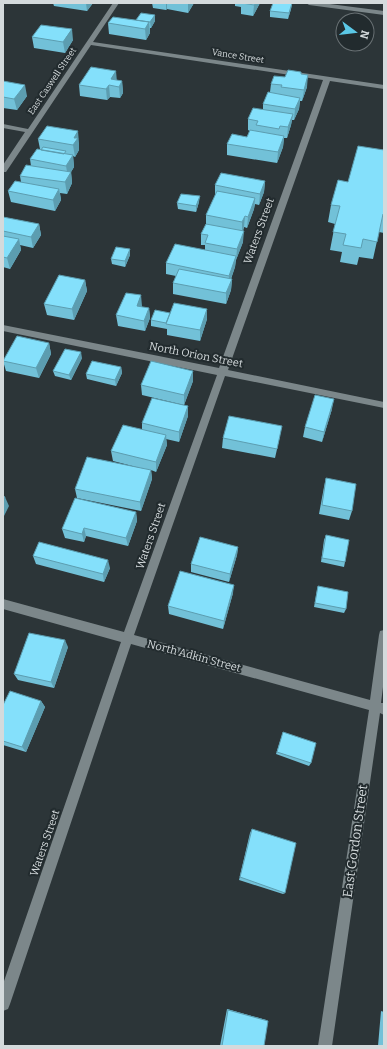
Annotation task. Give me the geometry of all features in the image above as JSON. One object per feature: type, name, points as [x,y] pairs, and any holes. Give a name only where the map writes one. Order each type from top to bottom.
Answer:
[{"type":"street","name":"East Caswell Street","points":[[3,170],[116,3]]},
{"type":"street","points":[[309,3],[384,13]]},
{"type":"street","name":"Vance Street","points":[[89,43],[384,87]]},
{"type":"street","name":"Waters Street","points":[[3,1004],[7,978],[327,79]]},
{"type":"street","points":[[3,126],[29,131]]},
{"type":"street","name":"North Orion Street","points":[[3,328],[384,405]]},
{"type":"street","name":"North Adkin Street","points":[[3,604],[380,707]]},
{"type":"street","name":"East Gordon Street","points":[[325,1046],[380,707],[384,635]]},
{"type":"building","points":[[242,3],[255,3],[254,5]]},
{"type":"building","points":[[273,3],[292,3],[289,13],[270,11]]},
{"type":"building","points":[[141,13],[155,15],[150,22],[136,20]]},
{"type":"building","points":[[113,17],[149,22],[145,29],[108,23]]},
{"type":"building","points":[[41,25],[72,29],[63,42],[32,37]]},
{"type":"building","points":[[91,67],[116,71],[111,79],[122,81],[119,87],[109,85],[106,89],[79,85]]},
{"type":"building","points":[[288,70],[301,72],[301,74],[308,75],[304,90],[271,84],[274,76],[285,77]]},
{"type":"building","points":[[3,81],[25,85],[14,99],[3,97]]},
{"type":"building","points":[[268,92],[300,98],[295,109],[263,104]]},
{"type":"building","points":[[253,108],[293,114],[288,127],[280,126],[279,129],[256,125],[258,121],[248,119]]},
{"type":"building","points":[[47,126],[78,131],[74,138],[78,138],[73,145],[38,139]]},
{"type":"building","points":[[250,130],[284,136],[278,152],[227,144],[232,134],[247,137]]},
{"type":"building","points":[[358,146],[384,150],[384,214],[377,242],[363,239],[361,248],[343,245],[346,234],[333,232],[340,206],[331,205],[338,180],[348,182]]},
{"type":"building","points":[[43,147],[66,151],[64,154],[41,150]]},
{"type":"building","points":[[37,149],[73,155],[66,166],[30,159]]},
{"type":"building","points":[[26,165],[71,172],[65,182],[20,176]]},
{"type":"building","points":[[221,173],[265,181],[260,194],[215,185]]},
{"type":"building","points":[[15,181],[59,189],[53,200],[8,191]]},
{"type":"building","points":[[217,191],[255,198],[248,217],[245,216],[242,222],[206,215]]},
{"type":"building","points":[[181,194],[200,196],[196,206],[177,203]]},
{"type":"building","points":[[3,217],[39,224],[31,237],[3,231]]},
{"type":"building","points":[[206,224],[244,231],[237,249],[205,243],[208,235],[201,234]]},
{"type":"building","points":[[3,236],[19,239],[7,258],[3,257]]},
{"type":"building","points":[[175,244],[236,256],[229,276],[166,263]]},
{"type":"building","points":[[116,247],[130,249],[125,261],[111,259]]},
{"type":"building","points":[[179,269],[232,279],[226,293],[173,283]]},
{"type":"building","points":[[59,275],[85,280],[72,309],[44,304]]},
{"type":"building","points":[[126,293],[141,295],[137,306],[149,308],[144,321],[116,315]]},
{"type":"building","points":[[174,303],[207,309],[200,330],[166,324]]},
{"type":"building","points":[[155,310],[170,313],[166,323],[151,320]]},
{"type":"building","points":[[17,336],[49,343],[36,368],[3,361]]},
{"type":"building","points":[[65,349],[81,352],[69,375],[53,371]]},
{"type":"building","points":[[92,361],[121,367],[115,380],[86,374]]},
{"type":"building","points":[[151,361],[193,371],[184,395],[141,385]]},
{"type":"building","points":[[315,395],[334,399],[324,432],[305,427]]},
{"type":"building","points":[[152,398],[188,406],[179,432],[142,423]]},
{"type":"building","points":[[229,416],[282,426],[277,449],[223,438]]},
{"type":"building","points":[[123,425],[166,435],[156,462],[111,451]]},
{"type":"building","points":[[87,457],[151,470],[140,502],[75,489]]},
{"type":"building","points":[[326,478],[356,484],[352,511],[322,505]]},
{"type":"building","points":[[75,498],[136,512],[126,538],[84,528],[82,534],[62,529]]},
{"type":"building","points":[[326,535],[349,540],[345,562],[322,558]]},
{"type":"building","points":[[200,537],[238,547],[230,574],[191,564]]},
{"type":"building","points":[[39,542],[108,560],[103,574],[33,556]]},
{"type":"building","points":[[180,571],[234,585],[224,621],[168,606]]},
{"type":"building","points":[[318,586],[348,592],[346,609],[315,603]]},
{"type":"building","points":[[29,633],[65,640],[51,682],[14,674]]},
{"type":"building","points":[[10,691],[41,701],[22,747],[3,741],[3,705]]},
{"type":"building","points":[[283,732],[316,743],[311,763],[277,752]]},
{"type":"building","points":[[252,829],[296,843],[285,893],[240,877]]},
{"type":"building","points":[[228,1010],[268,1021],[264,1046],[222,1046]]}]
